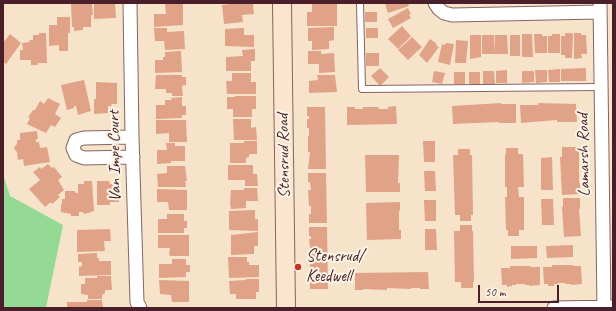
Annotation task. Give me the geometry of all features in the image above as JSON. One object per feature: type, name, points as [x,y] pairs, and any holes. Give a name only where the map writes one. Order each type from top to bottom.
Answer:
[{"type":"street","name":"Van Impe Court","points":[[130,3],[137,302],[140,308]]},
{"type":"street","name":"Stensrud Road","points":[[282,3],[286,308]]},
{"type":"street","points":[[435,3],[444,13],[452,15],[600,8]]},
{"type":"street","name":"Lamarsh Road","points":[[600,8],[607,307]]},
{"type":"street","points":[[132,137],[84,138],[76,140],[73,148],[76,155],[84,158],[133,157]]},
{"type":"street","points":[[554,308],[607,307]]},
{"type":"lane","points":[[360,3],[362,89],[601,87]]},
{"type":"green space","points":[[3,174],[10,196],[63,225],[46,308],[3,308]]},
{"type":"building","points":[[71,3],[92,3],[93,15],[91,15],[91,27],[83,27],[83,30],[74,31],[74,27],[72,27]]},
{"type":"building","points":[[94,3],[115,3],[116,18],[94,19]]},
{"type":"building","points":[[253,3],[254,14],[242,15],[243,22],[224,24],[222,5]]},
{"type":"building","points":[[408,3],[409,6],[388,13],[385,4]]},
{"type":"building","points":[[165,4],[183,4],[183,25],[154,27],[154,14],[166,14]]},
{"type":"building","points":[[312,4],[337,4],[337,26],[307,26],[307,12],[312,12]]},
{"type":"building","points":[[408,8],[411,18],[393,28],[388,19]]},
{"type":"building","points":[[365,12],[377,12],[377,22],[365,22]]},
{"type":"building","points":[[57,17],[70,17],[68,51],[59,51],[59,45],[49,46],[49,25],[57,25]]},
{"type":"building","points":[[402,26],[411,36],[398,49],[388,39]]},
{"type":"building","points":[[334,27],[334,40],[329,41],[329,49],[312,50],[312,41],[308,41],[308,28]]},
{"type":"building","points":[[154,28],[167,28],[167,32],[184,31],[185,49],[165,50],[164,41],[155,41]]},
{"type":"building","points":[[244,28],[244,35],[254,35],[254,47],[225,46],[225,29]]},
{"type":"building","points":[[366,28],[378,28],[378,38],[366,38]]},
{"type":"building","points":[[39,33],[46,33],[47,63],[31,65],[31,60],[20,60],[20,50],[23,50],[22,43],[30,42],[29,40],[33,40],[33,35],[39,35]]},
{"type":"building","points":[[565,33],[572,33],[573,35],[572,58],[565,58],[565,55],[561,55],[561,36],[565,36]]},
{"type":"building","points":[[574,33],[586,35],[587,54],[581,54],[582,58],[574,59]]},
{"type":"building","points":[[10,34],[21,43],[6,64],[3,62],[3,43]]},
{"type":"building","points":[[522,34],[532,34],[533,57],[522,57]]},
{"type":"building","points":[[534,34],[542,34],[542,36],[547,36],[547,53],[535,53]]},
{"type":"building","points":[[552,34],[560,34],[560,53],[548,53],[548,36],[552,36]]},
{"type":"building","points":[[470,35],[481,35],[481,57],[470,59]]},
{"type":"building","points":[[482,35],[494,35],[495,54],[482,54]]},
{"type":"building","points":[[495,35],[507,35],[508,54],[495,54]]},
{"type":"building","points":[[510,35],[520,35],[520,56],[510,56]]},
{"type":"building","points":[[412,37],[422,47],[408,60],[398,50]]},
{"type":"building","points":[[430,39],[439,47],[427,63],[419,55]]},
{"type":"building","points":[[456,40],[468,41],[466,63],[455,63]]},
{"type":"building","points":[[446,43],[454,44],[450,65],[438,62],[442,44],[445,45]]},
{"type":"building","points":[[255,49],[255,61],[251,61],[251,71],[226,71],[226,57],[243,56],[242,50]]},
{"type":"building","points":[[181,51],[182,72],[155,73],[155,60],[163,60],[163,57],[165,57],[165,52]]},
{"type":"building","points":[[308,51],[321,51],[321,54],[334,53],[335,72],[319,73],[319,64],[308,64]]},
{"type":"building","points":[[366,53],[379,53],[379,66],[366,66]]},
{"type":"building","points":[[380,68],[389,77],[380,86],[371,76]]},
{"type":"building","points":[[586,68],[586,81],[561,81],[561,69]]},
{"type":"building","points":[[560,69],[560,82],[549,82],[548,70]]},
{"type":"building","points":[[507,70],[507,83],[496,83],[496,71]]},
{"type":"building","points":[[535,70],[547,70],[547,82],[536,83]]},
{"type":"building","points":[[434,71],[445,73],[442,84],[432,82]]},
{"type":"building","points":[[483,71],[494,71],[495,84],[483,84]]},
{"type":"building","points":[[522,71],[534,71],[534,82],[522,83]]},
{"type":"building","points":[[454,72],[465,72],[465,84],[454,84]]},
{"type":"building","points":[[469,72],[480,72],[480,84],[469,84]]},
{"type":"building","points":[[232,73],[251,73],[251,82],[256,82],[256,94],[227,94],[226,81],[232,81]]},
{"type":"building","points":[[156,75],[182,75],[182,77],[186,77],[186,85],[182,86],[183,96],[172,96],[172,93],[166,93],[166,89],[155,89]]},
{"type":"building","points":[[317,75],[335,75],[337,92],[309,93],[309,81],[318,80]]},
{"type":"building","points":[[84,80],[91,111],[78,115],[76,106],[67,110],[61,85]]},
{"type":"building","points":[[96,82],[117,83],[117,104],[111,104],[112,106],[108,106],[108,113],[94,114]]},
{"type":"building","points":[[256,96],[256,109],[252,109],[252,117],[233,117],[233,109],[227,109],[227,97]]},
{"type":"building","points":[[182,97],[182,106],[186,106],[186,115],[182,115],[182,118],[156,119],[156,105],[165,105],[165,100],[172,100],[171,98]]},
{"type":"building","points":[[48,98],[60,104],[55,114],[61,118],[55,127],[51,125],[46,133],[27,124],[30,118],[28,117],[33,110],[35,110],[40,101],[44,104]]},
{"type":"building","points":[[501,103],[516,104],[516,123],[499,122],[453,124],[452,106]]},
{"type":"building","points":[[538,103],[576,104],[577,122],[557,122],[557,120],[521,123],[520,105],[538,105]]},
{"type":"building","points":[[396,106],[397,124],[347,125],[347,107],[355,107],[355,109],[363,109],[363,107],[378,107],[379,109],[388,109],[388,107]]},
{"type":"building","points":[[307,107],[325,107],[326,169],[308,169],[310,152],[308,152],[309,128],[307,128],[307,119],[309,119],[309,116],[307,116]]},
{"type":"building","points":[[233,119],[251,119],[251,128],[256,127],[257,140],[234,140]]},
{"type":"building","points":[[156,120],[186,120],[187,142],[169,142],[169,133],[156,134]]},
{"type":"building","points":[[37,131],[38,139],[36,139],[36,142],[39,142],[40,148],[47,147],[50,162],[24,166],[23,159],[18,160],[17,152],[14,147],[17,144],[17,140],[20,140],[20,133]]},
{"type":"building","points":[[244,141],[257,141],[257,154],[249,154],[249,157],[246,158],[246,163],[230,163],[230,143],[244,143]]},
{"type":"building","points":[[423,141],[435,141],[435,162],[424,162]]},
{"type":"building","points":[[166,143],[175,143],[175,146],[185,146],[185,161],[171,161],[171,163],[157,164],[157,150],[167,150]]},
{"type":"building","points":[[562,147],[579,147],[580,194],[562,195],[560,157],[562,157]]},
{"type":"building","points":[[506,148],[518,148],[518,154],[523,154],[524,187],[518,187],[519,197],[524,197],[524,230],[519,230],[519,236],[508,236],[508,230],[506,230]]},
{"type":"building","points":[[458,149],[470,149],[470,155],[472,155],[473,215],[471,215],[471,221],[460,221],[460,215],[455,215],[453,155],[458,155]]},
{"type":"building","points":[[365,155],[399,155],[398,183],[400,183],[400,192],[366,192]]},
{"type":"building","points":[[552,157],[553,190],[541,190],[541,158]]},
{"type":"building","points":[[48,164],[52,168],[54,167],[62,177],[58,180],[64,190],[58,195],[60,197],[52,204],[51,202],[45,207],[29,189],[40,180],[33,172]]},
{"type":"building","points":[[228,165],[253,165],[253,174],[257,174],[258,186],[245,186],[245,180],[228,180]]},
{"type":"building","points":[[167,166],[185,166],[187,181],[185,181],[186,187],[158,187],[157,174],[167,173]]},
{"type":"building","points":[[424,171],[435,171],[436,191],[425,191]]},
{"type":"building","points":[[308,173],[326,173],[327,223],[309,223],[311,206],[309,206],[308,190],[311,190],[310,182],[308,182]]},
{"type":"building","points":[[84,181],[92,181],[94,211],[85,214],[79,212],[79,216],[71,216],[71,214],[61,212],[62,199],[65,199],[65,191],[75,191],[75,193],[78,193],[78,184],[84,184]]},
{"type":"building","points":[[97,181],[109,181],[110,184],[119,184],[119,202],[110,202],[110,205],[97,205]]},
{"type":"building","points":[[244,188],[257,188],[258,201],[246,201],[246,208],[231,209],[231,190],[244,190]]},
{"type":"building","points":[[157,189],[187,190],[187,210],[169,210],[168,202],[157,202]]},
{"type":"building","points":[[563,198],[580,198],[579,209],[581,236],[564,237],[562,207]]},
{"type":"building","points":[[541,199],[553,199],[554,225],[542,225]]},
{"type":"building","points":[[424,200],[436,200],[436,221],[425,221]]},
{"type":"building","points":[[400,202],[399,230],[401,230],[401,239],[367,240],[366,203]]},
{"type":"building","points":[[255,210],[255,219],[258,219],[258,231],[229,230],[229,211]]},
{"type":"building","points":[[167,214],[184,214],[184,221],[187,221],[187,228],[184,228],[184,233],[158,233],[158,219],[167,219]]},
{"type":"building","points":[[460,225],[472,225],[473,288],[461,288],[461,282],[455,282],[454,231],[460,231]]},
{"type":"building","points":[[309,227],[327,227],[328,289],[310,289],[312,271],[310,271],[310,256],[312,256],[312,248],[310,248],[309,239],[311,239],[311,236],[309,236]]},
{"type":"building","points":[[110,229],[111,241],[104,241],[105,251],[77,252],[77,230]]},
{"type":"building","points":[[425,229],[436,229],[437,250],[425,250]]},
{"type":"building","points":[[258,232],[258,246],[254,246],[254,254],[231,255],[231,235]]},
{"type":"building","points":[[158,235],[189,235],[189,256],[171,256],[169,255],[170,248],[158,248]]},
{"type":"building","points":[[573,245],[573,257],[547,258],[546,246]]},
{"type":"building","points":[[511,246],[537,246],[537,258],[511,259]]},
{"type":"building","points":[[97,253],[97,258],[99,258],[99,261],[111,261],[111,275],[79,276],[79,267],[82,266],[82,262],[78,262],[78,254]]},
{"type":"building","points":[[228,257],[247,257],[247,262],[249,262],[249,265],[259,265],[259,277],[229,278]]},
{"type":"building","points":[[172,259],[186,259],[186,265],[190,265],[190,272],[186,272],[186,277],[159,278],[159,264],[172,264]]},
{"type":"building","points":[[552,265],[581,266],[582,284],[571,285],[558,283],[554,284],[554,286],[548,286],[548,284],[544,284],[543,267],[552,267]]},
{"type":"building","points":[[510,266],[540,267],[540,285],[529,286],[525,284],[516,284],[507,287],[507,285],[502,285],[501,268],[510,268]]},
{"type":"building","points":[[428,272],[429,289],[387,288],[387,290],[355,290],[355,273]]},
{"type":"building","points":[[97,276],[111,276],[112,290],[105,290],[105,293],[102,295],[102,299],[88,299],[88,295],[81,294],[81,284],[85,284],[85,278],[97,278]]},
{"type":"building","points":[[259,279],[259,292],[256,292],[256,299],[236,299],[236,294],[230,294],[229,281]]},
{"type":"building","points":[[159,280],[189,281],[189,302],[172,302],[171,295],[160,294]]},
{"type":"building","points":[[87,300],[102,300],[103,308],[67,308],[67,302],[87,302]]},
{"type":"place","name":"Stensrud/ Keedwell","points":[[298,267]]}]
